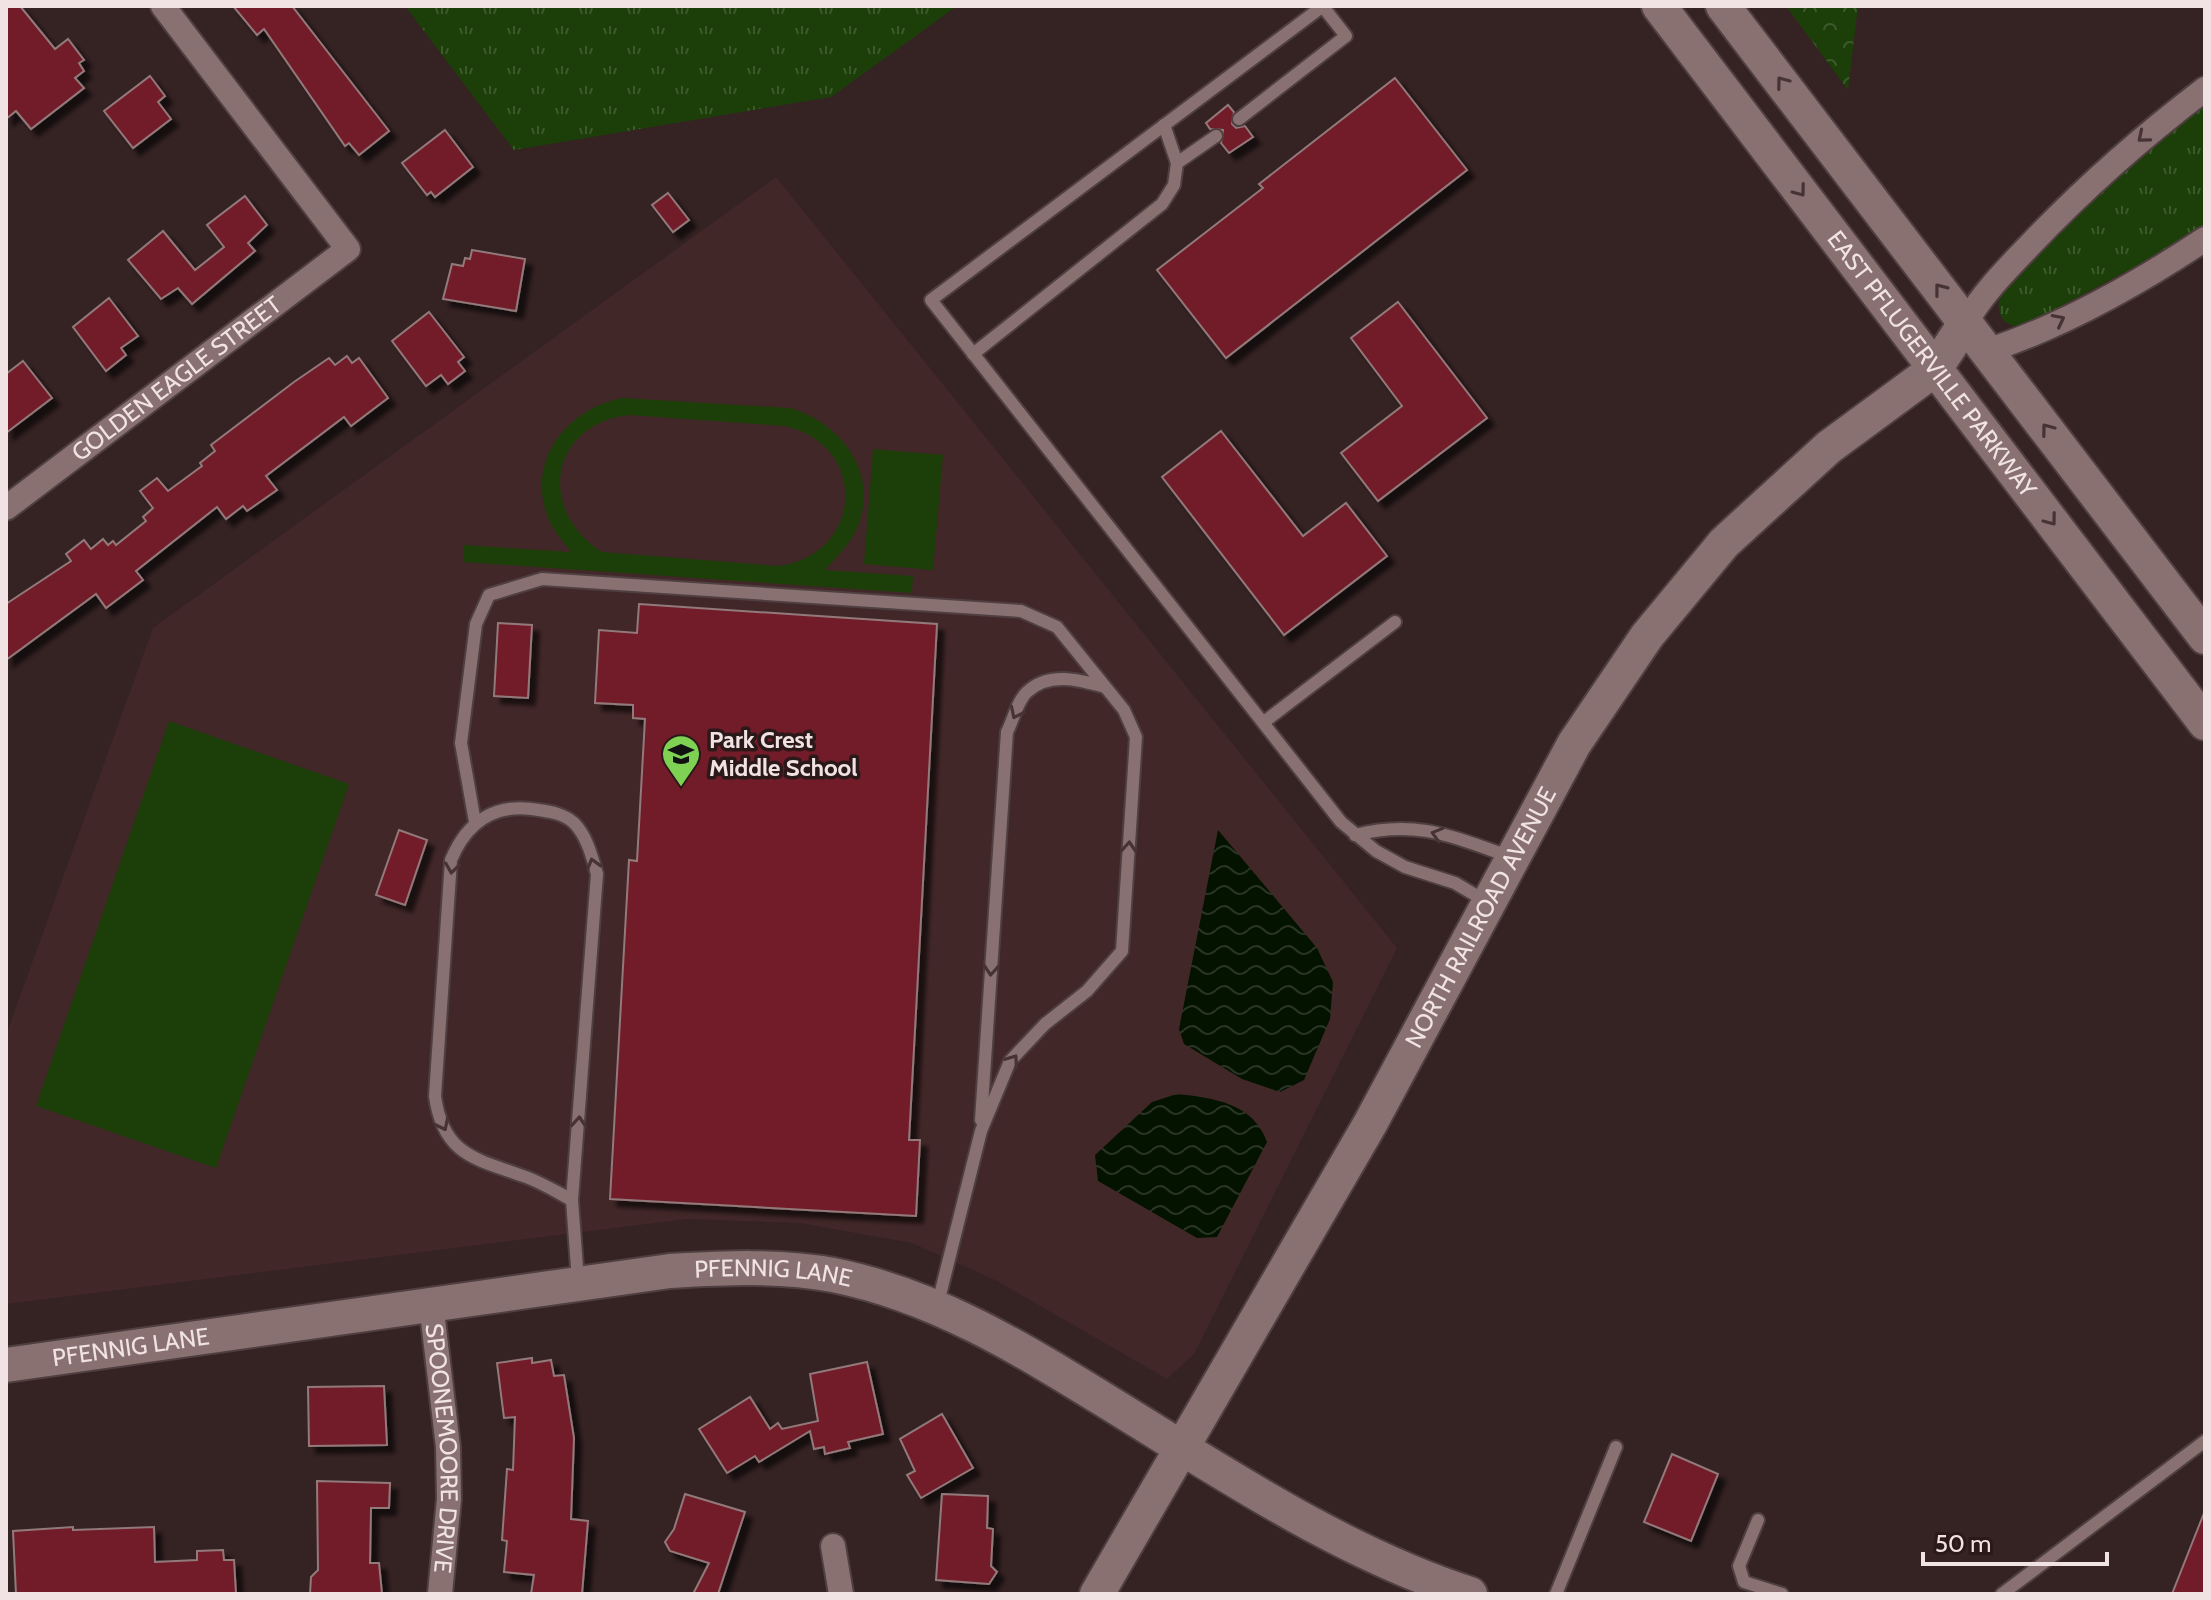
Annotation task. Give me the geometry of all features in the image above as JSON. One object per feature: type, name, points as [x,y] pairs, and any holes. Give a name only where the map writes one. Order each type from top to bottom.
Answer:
[{"type":"street","name":"GOLDEN EAGLE STREET","points":[[6,508],[348,249],[163,6]]},
{"type":"street","name":"EAST PFLUGERVILLE PARKWAY","points":[[1659,6],[2205,723]]},
{"type":"street","points":[[1723,6],[2205,637]]},
{"type":"street","points":[[1966,322],[1981,297],[2087,187],[2151,130],[2205,89]]},
{"type":"street","points":[[1935,369],[2028,336],[2112,294],[2205,239]]},
{"type":"street","name":"NORTH RAILROAD AVENUE","points":[[1097,1594],[1370,1124],[1574,744],[1647,636],[1724,543],[1829,447],[1935,369],[1966,322]]},
{"type":"street","name":"PFENNIG LANE","points":[[6,1365],[670,1271],[752,1267],[832,1275],[937,1307],[1018,1347],[1329,1534],[1420,1577],[1464,1593]]},
{"type":"street","name":"SPOONEMOORE DRIVE","points":[[431,1303],[448,1447],[449,1499],[440,1594]]},
{"type":"street","points":[[833,1546],[841,1594]]},
{"type":"lane","points":[[1239,119],[1346,36],[1323,7],[931,300],[1341,822],[1355,835],[1405,867],[1455,883],[1489,903]]},
{"type":"lane","points":[[973,354],[1162,204],[1174,185],[1177,163],[1164,125]]},
{"type":"lane","points":[[1177,163],[1216,136]]},
{"type":"lane","points":[[475,822],[461,743],[476,624],[489,595],[542,579],[1021,611],[1057,627],[1124,710],[1136,737],[1122,951],[1087,991],[1045,1024],[1010,1061],[981,1131],[937,1307]]},
{"type":"lane","points":[[1264,722],[1395,622]]},
{"type":"lane","points":[[981,1131],[1007,732],[1026,692],[1048,681],[1072,678],[1105,687]]},
{"type":"lane","points":[[572,1200],[530,1178],[457,1149],[437,1114],[435,1096],[451,860],[460,839],[475,822],[493,811],[525,808],[560,814],[574,823],[581,834],[597,874],[572,1200],[579,1283]]},
{"type":"lane","points":[[1355,835],[1381,828],[1413,827],[1511,857]]},
{"type":"lane","points":[[2002,1594],[2205,1441]]},
{"type":"lane","points":[[1556,1594],[1616,1447]]},
{"type":"lane","points":[[1758,1520],[1739,1566],[1744,1582],[1782,1594]]},
{"type":"shaded area","name":"Park Crest Middle School","points":[[776,177],[1397,948],[1194,1354],[1167,1379],[995,1280],[912,1243],[800,1223],[687,1219],[6,1304],[6,1035],[153,628]]},
{"type":"green space","points":[[405,6],[957,6],[831,97],[514,150]]},
{"type":"green space","points":[[1786,6],[1858,6],[1848,90]]},
{"type":"green space","points":[[2205,106],[2205,224],[2155,256],[2026,325],[2006,323],[2000,314],[2000,294],[2125,172]]},
{"type":"green space","points":[[623,398],[790,408],[825,425],[851,452],[859,469],[863,506],[855,532],[825,570],[913,576],[912,593],[463,562],[464,545],[571,552],[550,522],[543,500],[542,480],[546,460],[568,426],[602,404]],"holes":[[[629,415],[785,426],[812,437],[831,454],[842,475],[845,499],[840,521],[828,542],[807,557],[779,566],[602,552],[581,535],[568,515],[561,493],[561,472],[568,451],[582,434],[602,422]]]},
{"type":"green space","points":[[873,449],[943,455],[933,570],[864,564]]},
{"type":"green space","points":[[169,721],[349,784],[216,1168],[36,1106]]},
{"type":"water","points":[[1218,830],[1317,948],[1333,982],[1330,1019],[1304,1080],[1280,1092],[1242,1079],[1184,1044],[1179,1029]]},
{"type":"water","points":[[1177,1094],[1231,1105],[1252,1119],[1267,1142],[1217,1237],[1197,1238],[1098,1181],[1095,1155],[1152,1102]]},
{"type":"building","points":[[6,6],[20,6],[55,49],[68,39],[84,60],[79,63],[84,71],[75,78],[84,88],[31,129],[16,111],[6,119]]},
{"type":"building","points":[[233,6],[292,6],[389,131],[359,155],[349,143],[345,146],[264,29],[257,35]]},
{"type":"building","points":[[150,76],[165,96],[158,102],[171,119],[133,148],[104,111]]},
{"type":"building","points":[[1395,78],[1467,170],[1226,358],[1157,270],[1263,188],[1259,184]]},
{"type":"building","points":[[1228,105],[1234,112],[1232,124],[1236,128],[1245,126],[1253,137],[1229,153],[1221,143],[1223,130],[1210,129],[1206,123]]},
{"type":"building","points":[[445,130],[473,167],[435,197],[431,192],[427,195],[402,163]]},
{"type":"building","points":[[668,193],[689,220],[673,232],[652,205]]},
{"type":"building","points":[[245,196],[267,225],[248,243],[255,251],[192,304],[178,288],[161,299],[128,260],[163,231],[195,270],[224,247],[207,225]]},
{"type":"building","points":[[472,250],[525,259],[516,311],[443,299],[452,264],[463,266],[465,258],[470,259]]},
{"type":"building","points":[[109,298],[138,336],[121,348],[126,355],[106,371],[73,327]]},
{"type":"building","points":[[1398,302],[1487,418],[1378,501],[1341,453],[1402,406],[1351,338]]},
{"type":"building","points":[[429,312],[464,357],[458,362],[465,371],[448,384],[441,375],[426,386],[392,341]]},
{"type":"building","points":[[347,356],[352,363],[359,358],[388,398],[351,426],[344,417],[266,476],[277,490],[247,511],[243,506],[226,519],[217,507],[136,571],[143,580],[106,608],[96,594],[6,660],[6,604],[71,561],[66,554],[84,540],[91,549],[103,539],[108,545],[113,541],[116,545],[146,521],[143,517],[153,508],[140,491],[157,478],[168,491],[202,466],[200,463],[215,451],[211,445],[294,382],[329,358],[335,365]]},
{"type":"building","points":[[23,361],[52,398],[6,433],[6,374]]},
{"type":"building","points":[[1221,431],[1303,536],[1346,503],[1387,556],[1284,635],[1162,477]]},
{"type":"building","points":[[639,604],[937,624],[909,1140],[920,1140],[916,1216],[610,1199],[629,860],[637,861],[645,719],[633,718],[633,705],[595,703],[599,630],[637,633]]},
{"type":"building","points":[[498,623],[532,625],[528,698],[494,696]]},
{"type":"building","points":[[399,830],[427,840],[405,905],[376,895]]},
{"type":"building","points":[[532,1358],[532,1363],[551,1360],[554,1376],[564,1375],[574,1438],[571,1519],[588,1521],[582,1594],[531,1594],[534,1575],[504,1572],[507,1541],[502,1540],[507,1469],[513,1470],[515,1417],[504,1418],[497,1363]]},
{"type":"building","points":[[867,1362],[883,1434],[848,1442],[850,1448],[825,1454],[824,1447],[814,1449],[810,1431],[759,1462],[755,1456],[727,1473],[699,1429],[750,1397],[770,1429],[778,1423],[782,1429],[818,1421],[810,1374]]},
{"type":"building","points":[[384,1386],[387,1445],[309,1446],[308,1387]]},
{"type":"building","points":[[942,1414],[973,1468],[921,1498],[907,1475],[915,1471],[900,1439]]},
{"type":"building","points":[[1672,1454],[1718,1474],[1691,1541],[1644,1522]]},
{"type":"building","points":[[317,1481],[390,1483],[389,1508],[371,1508],[370,1563],[379,1563],[382,1594],[310,1594],[311,1577],[318,1570]]},
{"type":"building","points":[[685,1494],[745,1512],[718,1594],[693,1594],[709,1563],[670,1551],[665,1542],[674,1529]]},
{"type":"building","points":[[942,1494],[988,1496],[987,1528],[993,1529],[991,1566],[997,1572],[989,1584],[936,1580]]},
{"type":"building","points":[[2204,1513],[2205,1594],[2172,1594]]},
{"type":"building","points":[[73,1527],[73,1530],[154,1527],[155,1562],[197,1560],[197,1551],[223,1550],[224,1560],[234,1560],[236,1594],[16,1594],[13,1531]]},
{"type":"place","name":"Park Crest Middle School","points":[[681,788]]}]
